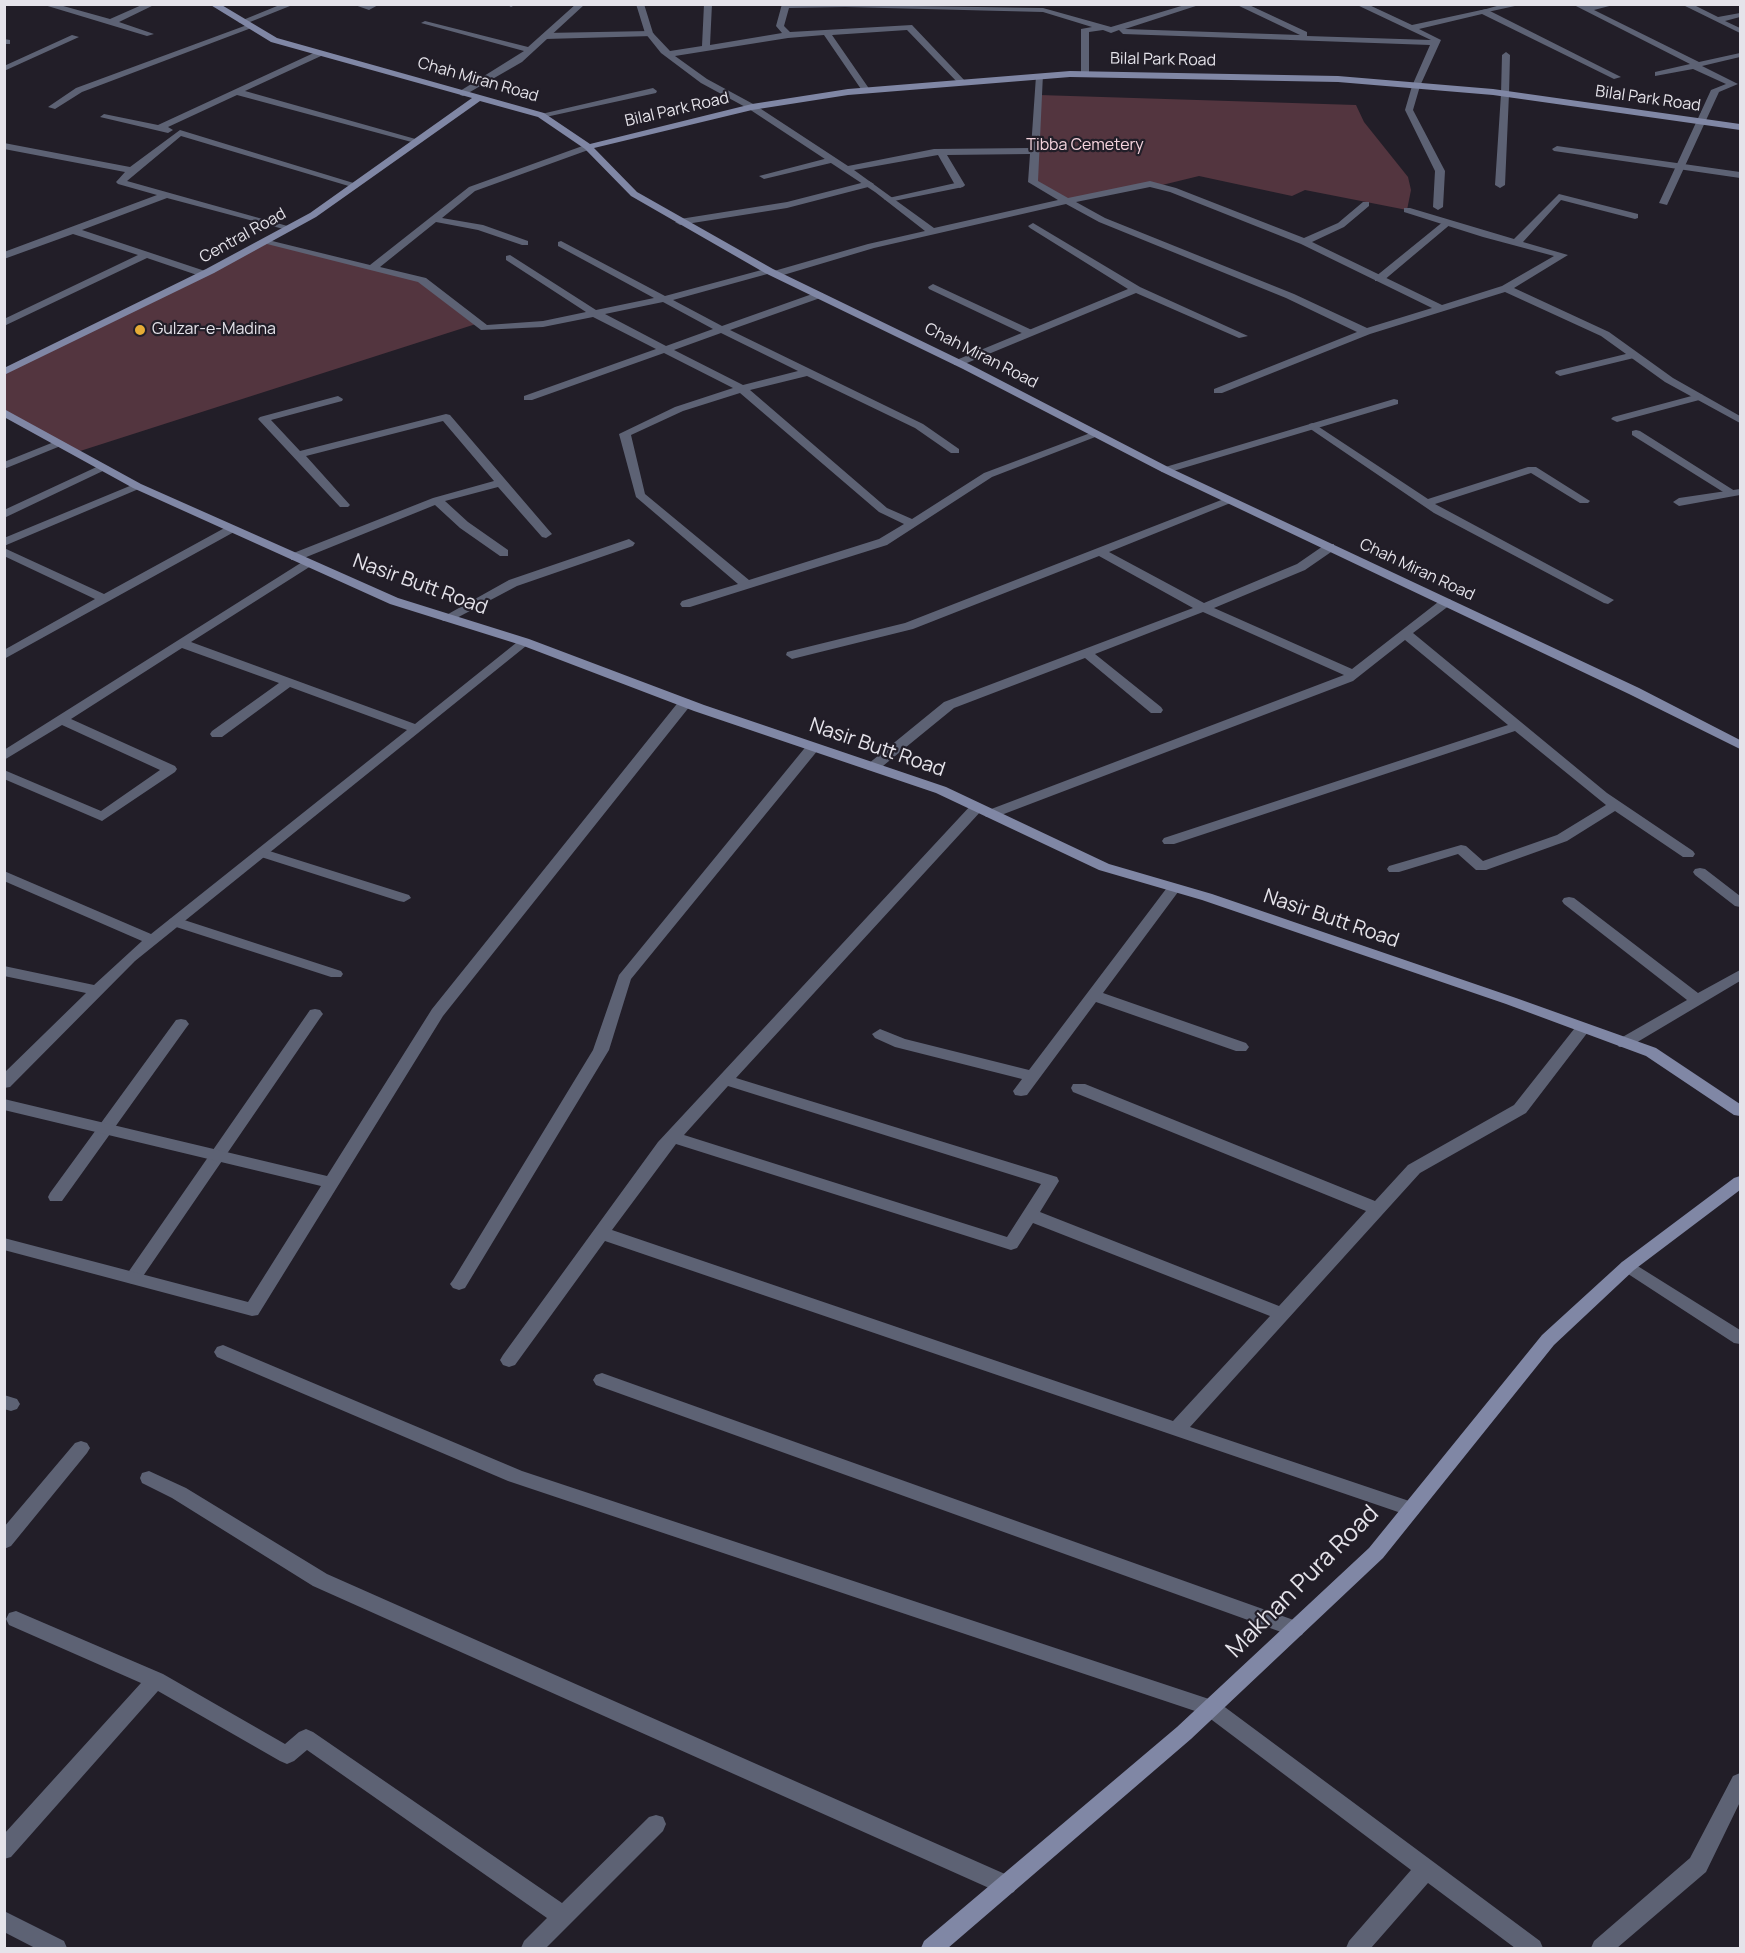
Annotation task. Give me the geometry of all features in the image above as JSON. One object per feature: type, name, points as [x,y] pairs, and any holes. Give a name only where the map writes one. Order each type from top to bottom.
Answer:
[{"type":"street","points":[[45,4],[150,34]]},
{"type":"street","points":[[111,22],[152,4]]},
{"type":"street","name":"Chah Miran Road","points":[[213,4],[274,40],[541,115],[588,147],[634,194],[772,272],[958,363],[1166,470],[1634,691],[1740,745]]},
{"type":"street","points":[[52,107],[79,90],[291,4]]},
{"type":"street","points":[[357,4],[369,8],[376,4]]},
{"type":"street","points":[[640,4],[650,34],[669,54],[705,81],[752,107],[846,169],[933,232]]},
{"type":"street","points":[[706,48],[708,4]]},
{"type":"street","points":[[1043,10],[1056,4]]},
{"type":"street","points":[[788,35],[780,26],[785,5],[1043,10],[1111,30],[1198,4]]},
{"type":"street","points":[[1239,4],[1312,38]]},
{"type":"street","points":[[1359,4],[1437,40],[1416,86],[1410,110],[1440,171],[1438,207]]},
{"type":"street","points":[[1469,4],[1617,77]]},
{"type":"street","points":[[1411,28],[1520,4]]},
{"type":"street","points":[[1576,4],[1734,84],[1716,90],[1664,203]]},
{"type":"street","points":[[1586,9],[1613,4]]},
{"type":"street","points":[[1685,4],[1740,31]]},
{"type":"street","points":[[463,93],[519,60],[580,5]]},
{"type":"street","points":[[1717,20],[1740,15]]},
{"type":"street","points":[[425,23],[530,50]]},
{"type":"street","points":[[669,54],[788,35],[909,27],[962,82]]},
{"type":"street","points":[[1085,74],[1085,29],[1435,43]]},
{"type":"street","points":[[827,33],[866,90]]},
{"type":"street","points":[[545,36],[650,34]]},
{"type":"street","points":[[4,69],[75,37]]},
{"type":"street","points":[[159,128],[318,54]]},
{"type":"street","points":[[1500,185],[1506,55]]},
{"type":"street","points":[[1658,74],[1740,55]]},
{"type":"street","name":"Bilal Park Road","points":[[588,147],[752,107],[866,90],[1085,74],[1338,79],[1505,94],[1740,127]]},
{"type":"street","points":[[1040,76],[1033,182],[1102,220],[1290,296],[1366,332]]},
{"type":"street","points":[[541,115],[653,91]]},
{"type":"street","points":[[237,92],[416,142]]},
{"type":"street","name":"Central Road","points":[[4,372],[204,274],[313,215],[479,97]]},
{"type":"street","points":[[104,117],[180,133],[355,185]]},
{"type":"street","points":[[180,133],[132,170],[121,182],[288,229]]},
{"type":"street","points":[[4,146],[132,170]]},
{"type":"street","points":[[372,268],[472,189],[588,147]]},
{"type":"street","points":[[1557,149],[1740,175]]},
{"type":"street","points":[[846,169],[941,152],[1035,151]]},
{"type":"street","points":[[889,199],[960,184],[941,152]]},
{"type":"street","points":[[764,176],[832,160]]},
{"type":"street","points":[[680,222],[787,205],[868,184]]},
{"type":"street","points":[[264,242],[422,280],[485,328],[543,324],[664,299],[871,246],[1131,186],[1150,184],[1173,190],[1304,242],[1442,309]]},
{"type":"street","points":[[4,256],[167,195]]},
{"type":"street","points":[[1516,243],[1559,198],[1635,216]]},
{"type":"street","points":[[1304,242],[1341,225],[1366,204]]},
{"type":"street","points":[[1218,391],[1366,332],[1506,288],[1563,255],[1407,210]]},
{"type":"street","points":[[433,219],[480,227],[525,243]]},
{"type":"street","points":[[1379,279],[1447,223]]},
{"type":"street","points":[[1033,226],[1136,288],[1243,336]]},
{"type":"street","points":[[72,230],[204,274]]},
{"type":"street","points":[[561,243],[722,330],[919,426],[955,452]]},
{"type":"street","points":[[4,323],[146,255]]},
{"type":"street","points":[[510,258],[594,313],[742,389],[883,510],[912,523]]},
{"type":"street","points":[[933,287],[1030,333]]},
{"type":"street","points":[[958,363],[1136,288]]},
{"type":"street","points":[[1506,288],[1605,334],[1669,380],[1740,420]]},
{"type":"street","points":[[528,398],[819,295]]},
{"type":"street","points":[[1560,373],[1634,355]]},
{"type":"street","points":[[747,585],[640,495],[625,434],[679,409],[742,389],[808,372]]},
{"type":"street","points":[[1617,418],[1699,397]]},
{"type":"street","points":[[338,399],[264,419],[344,505]]},
{"type":"street","points":[[1166,470],[1394,402]]},
{"type":"street","name":"Nasir Butt Road","points":[[4,412],[136,486],[394,601],[525,642],[685,703],[941,790],[1104,867],[1174,888],[1511,1001],[1651,1053],[1740,1111]]},
{"type":"street","points":[[298,455],[446,417],[546,534]]},
{"type":"street","points":[[1313,426],[1426,503],[1608,600]]},
{"type":"street","points":[[1636,433],[1736,493]]},
{"type":"street","points":[[686,604],[884,542],[988,475],[1097,434]]},
{"type":"street","points":[[4,466],[59,442]]},
{"type":"street","points":[[4,515],[103,467]]},
{"type":"street","points":[[1426,503],[1532,469],[1584,501]]},
{"type":"street","points":[[4,756],[181,644],[301,560],[437,500],[501,483]]},
{"type":"street","points":[[4,543],[136,486]]},
{"type":"street","points":[[1679,502],[1736,493]]},
{"type":"street","points":[[437,500],[464,525],[504,553]]},
{"type":"street","points":[[792,656],[909,626],[1229,500]]},
{"type":"street","points":[[4,655],[230,529]]},
{"type":"street","points":[[447,618],[513,583],[629,543]]},
{"type":"street","points":[[873,767],[949,705],[1203,608],[1301,567],[1329,547]]},
{"type":"street","points":[[4,551],[104,599]]},
{"type":"street","points":[[1099,551],[1203,608],[1353,674]]},
{"type":"street","points":[[509,1360],[673,1137],[984,810],[1348,678],[1446,602]]},
{"type":"street","points":[[1405,633],[1615,805],[1688,854]]},
{"type":"street","points":[[4,641],[19,646]]},
{"type":"street","points":[[4,1083],[130,958],[525,642]]},
{"type":"street","points":[[181,644],[416,729]]},
{"type":"street","points":[[1088,653],[1156,710]]},
{"type":"street","points":[[217,734],[289,682]]},
{"type":"street","points":[[4,1244],[252,1310],[437,1013],[685,703]]},
{"type":"street","points":[[4,774],[102,817],[170,769],[61,720]]},
{"type":"street","points":[[1169,842],[1517,726]]},
{"type":"street","points":[[459,1284],[601,1050],[624,978],[813,747]]},
{"type":"street","points":[[1394,869],[1461,849],[1481,867],[1562,838],[1615,805]]},
{"type":"street","points":[[263,853],[404,898]]},
{"type":"street","points":[[1700,872],[1740,903]]},
{"type":"street","points":[[4,875],[152,940]]},
{"type":"street","points":[[1021,1091],[1174,888]]},
{"type":"street","points":[[1569,901],[1697,1000]]},
{"type":"street","points":[[175,922],[336,974]]},
{"type":"street","points":[[4,971],[97,990]]},
{"type":"street","points":[[1624,1043],[1740,975]]},
{"type":"street","points":[[1093,995],[1241,1047]]},
{"type":"street","points":[[133,1278],[315,1014]]},
{"type":"street","points":[[56,1197],[182,1024]]},
{"type":"street","points":[[1178,1429],[1414,1169],[1520,1109],[1583,1028]]},
{"type":"street","points":[[880,1034],[900,1043],[1033,1076]]},
{"type":"street","points":[[673,1137],[1011,1244],[1051,1181],[725,1080]]},
{"type":"street","points":[[1079,1088],[1378,1209]]},
{"type":"street","points":[[4,1104],[331,1183]]},
{"type":"street","name":"Makhan Pura Road","points":[[932,1948],[1211,1708],[1376,1553],[1548,1340],[1628,1266],[1740,1182]]},
{"type":"street","points":[[1030,1215],[1282,1314]]},
{"type":"street","points":[[601,1233],[1411,1509]]},
{"type":"street","points":[[1628,1266],[1740,1338]]},
{"type":"street","points":[[223,1352],[515,1476],[1211,1708],[1532,1948]]},
{"type":"street","points":[[602,1380],[1295,1629]]},
{"type":"street","points":[[4,1541],[81,1448]]},
{"type":"street","points":[[149,1478],[179,1493],[320,1580],[1006,1885]]},
{"type":"street","points":[[16,1619],[156,1680],[287,1755],[306,1738],[564,1917]]},
{"type":"street","points":[[4,1850],[156,1680]]},
{"type":"street","points":[[1602,1948],[1698,1865],[1740,1782]]},
{"type":"street","points":[[532,1948],[656,1824]]},
{"type":"street","points":[[1357,1948],[1426,1869]]},
{"type":"street","points":[[4,1921],[56,1948]]},
{"type":"green space","name":"Tibba Cemetery","points":[[1039,95],[1356,105],[1364,122],[1408,177],[1411,190],[1407,210],[1305,190],[1292,196],[1199,176],[1158,186],[1150,184],[1066,201],[1033,182]]},
{"type":"green space","points":[[264,242],[422,280],[479,323],[77,452],[5,412],[5,372]]},
{"type":"place","name":"Gulzar-e-Madina","points":[[140,330]]}]
